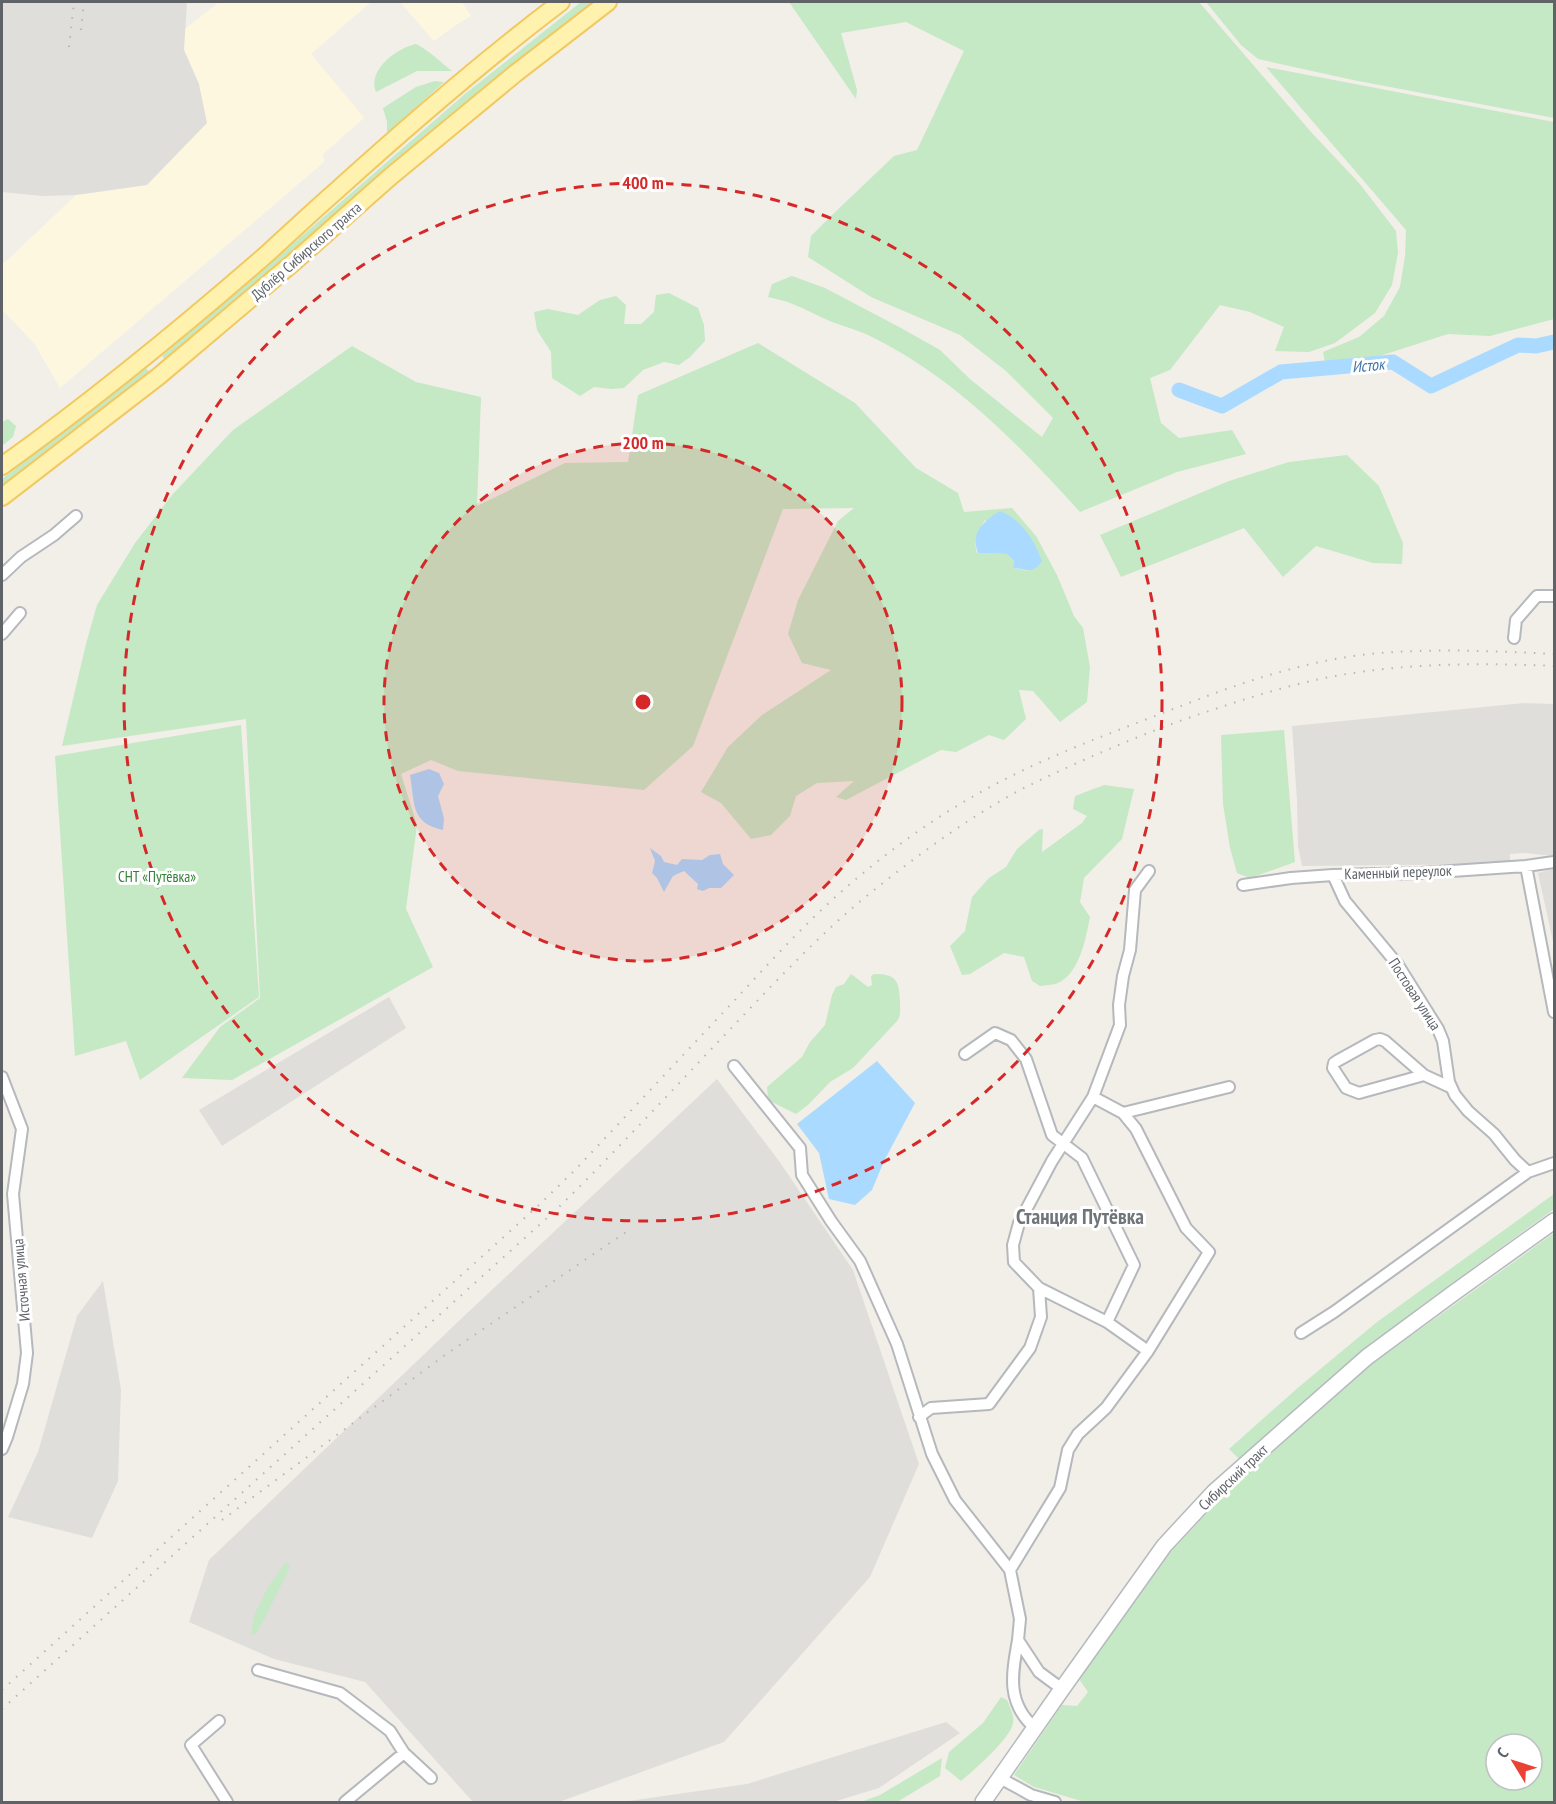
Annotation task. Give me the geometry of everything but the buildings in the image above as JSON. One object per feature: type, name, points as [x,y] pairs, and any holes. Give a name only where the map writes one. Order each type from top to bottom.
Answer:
[{"type":"main road","name":"Дублёр Сибирского тракта","points":[[2,466],[137,363],[267,253],[503,46],[561,2]]},
{"type":"main road","name":"Дублёр Сибирского тракта","points":[[2,497],[159,375],[295,261],[390,177],[516,73],[608,2]]},
{"type":"main road","name":"Сибирский тракт","points":[[983,1803],[1164,1546],[1214,1492],[1367,1357],[1554,1221]]},
{"type":"street","points":[[2,575],[21,557],[54,535],[76,516]]},
{"type":"street","points":[[1514,638],[1516,620],[1537,596],[1554,596]]},
{"type":"street","points":[[2,634],[20,613]]},
{"type":"street","name":"Каменный переулок","points":[[1243,885],[1332,874],[1422,873],[1554,862]]},
{"type":"street","points":[[1526,866],[1554,1012]]},
{"type":"street","points":[[1148,1351],[1107,1322],[1039,1288],[1014,1262],[1013,1245],[1019,1223],[1037,1188],[1093,1097],[1120,1025],[1119,1005],[1130,950],[1135,890],[1149,871]]},
{"type":"street","name":"Постовая улица","points":[[1332,874],[1344,901],[1398,965],[1438,1029],[1443,1041],[1450,1087],[1455,1095],[1528,1172]]},
{"type":"street","points":[[965,1054],[995,1034],[1011,1040],[1026,1059],[1052,1135],[1082,1158],[1134,1265],[1107,1322]]},
{"type":"street","points":[[1424,1075],[1359,1093],[1346,1088],[1333,1068],[1337,1061],[1380,1039],[1424,1075],[1450,1087]]},
{"type":"street","points":[[734,1066],[800,1148],[802,1175],[860,1261],[897,1344],[932,1454],[954,1500],[1010,1570],[1020,1619],[1011,1676],[1017,1704],[1026,1720],[1035,1728]]},
{"type":"street","name":"Источная улица","points":[[2,1077],[22,1130],[14,1194],[27,1353],[23,1384],[2,1449]]},
{"type":"street","points":[[1122,1113],[1229,1087]]},
{"type":"street","points":[[1010,1570],[1060,1488],[1068,1450],[1078,1434],[1106,1408],[1148,1351],[1209,1252],[1186,1228],[1136,1129],[1122,1113],[1093,1097]]},
{"type":"street","points":[[1301,1334],[1528,1172],[1554,1163]]},
{"type":"street","points":[[919,1417],[931,1408],[989,1404],[1030,1348],[1041,1317],[1039,1288]]},
{"type":"street","points":[[1018,1640],[1040,1672],[1062,1689]]},
{"type":"street","points":[[258,1670],[340,1693],[390,1731],[404,1753],[431,1778]]},
{"type":"street","points":[[219,1721],[191,1745],[227,1803]]},
{"type":"street","points":[[345,1803],[404,1753]]},
{"type":"street","points":[[1000,1778],[1031,1795],[1055,1803]]},
{"type":"shaded area","points":[[2,2],[187,2],[184,50],[199,84],[207,123],[147,185],[76,195],[42,196],[2,192]]},
{"type":"shaded area","points":[[219,2],[371,2],[311,54],[364,118],[323,154],[324,162],[60,388],[34,343],[2,310],[2,265],[76,195],[147,185],[199,84],[184,50],[184,30]]},
{"type":"shaded area","points":[[400,2],[462,2],[471,16],[434,41]]},
{"type":"shaded area","points":[[1524,703],[1554,704],[1554,856],[1510,854],[1510,864],[1302,866],[1298,846],[1292,726]]},
{"type":"shaded area","points":[[1554,869],[1554,946],[1538,873]]},
{"type":"shaded area","points":[[389,997],[406,1028],[222,1146],[199,1110]]},
{"type":"shaded area","points":[[717,1079],[779,1161],[853,1270],[919,1464],[870,1577],[724,1742],[559,1802],[473,1802],[365,1682],[274,1659],[189,1622],[209,1560],[463,1317]]},
{"type":"shaded area","points":[[103,1281],[121,1390],[118,1481],[92,1538],[8,1517],[38,1452],[77,1316]]},
{"type":"shaded area","points":[[946,1722],[960,1733],[879,1788],[833,1802],[622,1802],[747,1784]]},
{"type":"green space","points":[[581,2],[595,2],[167,362],[162,356],[465,94]]},
{"type":"green space","points":[[789,2],[1199,2],[1311,132],[1359,183],[1396,231],[1398,253],[1392,285],[1375,313],[1335,343],[1309,352],[1275,351],[1284,327],[1250,312],[1220,305],[1170,370],[1150,378],[1161,423],[1179,438],[1232,430],[1246,454],[1177,472],[1080,512],[1010,438],[959,393],[932,373],[859,331],[787,302],[768,297],[772,284],[792,276],[825,288],[940,350],[971,380],[1042,437],[1053,418],[1006,371],[960,335],[871,297],[808,257],[811,236],[830,217],[894,156],[917,150],[964,51],[906,22],[841,33],[857,90],[856,99]]},
{"type":"green space","points":[[1206,2],[1554,2],[1554,118],[1353,80],[1258,59],[1241,45]]},
{"type":"green space","points":[[416,44],[452,71],[417,71],[376,92],[374,84],[380,68],[400,50]]},
{"type":"green space","points":[[1266,67],[1554,122],[1554,319],[1490,336],[1448,334],[1327,373],[1323,352],[1359,337],[1384,316],[1400,287],[1406,230]]},
{"type":"green space","points":[[435,81],[444,82],[387,134],[387,122],[383,108],[416,87]]},
{"type":"green space","points":[[669,293],[698,308],[704,325],[705,341],[679,365],[664,362],[643,370],[624,388],[594,387],[580,396],[552,378],[551,352],[537,330],[534,312],[548,309],[578,315],[600,300],[616,296],[626,305],[624,324],[641,324],[654,312],[656,295]]},
{"type":"green space","points":[[758,343],[855,403],[916,468],[958,493],[964,512],[1012,508],[1036,536],[1057,575],[1074,616],[1083,628],[1090,667],[1087,702],[1060,722],[1033,691],[1019,690],[1026,719],[1004,740],[989,735],[956,752],[941,750],[846,800],[836,797],[854,781],[817,783],[796,796],[790,816],[771,835],[751,839],[721,803],[701,792],[728,747],[762,715],[831,670],[802,663],[788,634],[798,600],[838,521],[854,508],[783,509],[693,746],[644,790],[458,771],[431,760],[401,774],[417,825],[406,909],[433,967],[232,1080],[182,1078],[220,1027],[260,998],[246,719],[62,746],[97,605],[135,543],[172,495],[233,430],[352,346],[416,382],[481,397],[477,506],[565,463],[628,462],[638,395]],"holes":[[[985,520],[1028,571],[1013,568],[1014,561],[1007,554],[977,553],[977,536]]]},
{"type":"green space","points":[[146,368],[152,375],[2,489],[2,479]]},
{"type":"green space","points":[[8,419],[16,426],[13,437],[2,446],[2,422]]},
{"type":"green space","points":[[1347,455],[1379,486],[1403,543],[1402,564],[1373,563],[1316,546],[1283,577],[1244,528],[1121,577],[1100,535],[1229,481],[1289,462]]},
{"type":"green space","name":"СНТ «Путёвка»","points":[[241,725],[259,997],[140,1080],[126,1041],[75,1056],[55,756]]},
{"type":"green space","points":[[1284,730],[1295,862],[1250,878],[1237,873],[1230,848],[1223,804],[1221,735]]},
{"type":"green space","points":[[1104,785],[1134,789],[1122,839],[1084,878],[1080,902],[1090,917],[1081,954],[1072,971],[1058,983],[1040,986],[1032,981],[1024,957],[1004,953],[970,974],[962,975],[950,946],[965,931],[972,897],[989,878],[1006,867],[1017,849],[1039,830],[1043,829],[1042,852],[1082,823],[1087,816],[1073,809],[1075,796]]},
{"type":"green space","points":[[851,974],[868,987],[872,985],[871,976],[874,974],[887,975],[894,979],[899,994],[900,1015],[898,1020],[853,1068],[830,1082],[796,1114],[768,1100],[767,1087],[802,1057],[810,1042],[825,1025],[836,987],[844,984]]},
{"type":"green space","points":[[1554,1194],[1554,1209],[1422,1305],[1348,1364],[1240,1460],[1229,1449],[1377,1322]]},
{"type":"green space","points":[[1554,1233],[1554,1802],[1085,1802],[1034,1787],[1014,1775],[1062,1705],[1077,1706],[1088,1692],[1079,1679],[1170,1553],[1220,1499],[1372,1364]]},
{"type":"green space","points":[[286,1562],[290,1567],[256,1634],[251,1635],[254,1615],[268,1587]]},
{"type":"green space","points":[[1001,1697],[1007,1700],[1013,1714],[1011,1729],[991,1754],[961,1781],[945,1768],[949,1752],[983,1723]]},
{"type":"green space","points":[[942,1758],[940,1776],[897,1802],[861,1802],[880,1795]]},
{"type":"water","points":[[1000,511],[1015,520],[1027,532],[1035,545],[1042,561],[1032,570],[1013,568],[1014,561],[1007,554],[978,553],[977,533],[984,523]]},
{"type":"water","points":[[429,769],[439,773],[444,784],[438,796],[444,818],[443,830],[432,827],[419,817],[414,803],[410,775]]},
{"type":"water","points":[[650,848],[661,856],[664,862],[677,865],[682,859],[702,860],[710,855],[720,854],[723,864],[734,875],[721,888],[709,888],[703,891],[697,889],[698,884],[684,871],[673,876],[664,892],[652,873],[655,861]]},
{"type":"water","points":[[877,1061],[915,1103],[884,1161],[872,1190],[855,1205],[829,1199],[819,1153],[797,1124]]},
{"type":"waterway","name":"Исток","points":[[1179,390],[1222,406],[1281,372],[1393,362],[1431,386],[1518,345],[1536,346],[1554,342]]},
{"type":"railway","points":[[69,47],[74,2]]},
{"type":"railway","points":[[81,30],[84,2]]},
{"type":"railway","points":[[2,1690],[539,1205],[575,1170],[819,912],[883,857],[918,831],[973,796],[1055,756],[1213,694],[1290,669],[1342,658],[1392,652],[1462,651],[1554,654]]},
{"type":"railway","points":[[2,1709],[557,1209],[786,971],[839,920],[892,876],[964,824],[1020,790],[1111,748],[1197,715],[1283,688],[1335,676],[1403,667],[1479,664],[1554,666]]},
{"type":"railway","points":[[222,1520],[445,1355],[632,1228]]},
{"type":"district","name":"Станция Путёвка","points":[[1080,1216]]}]
